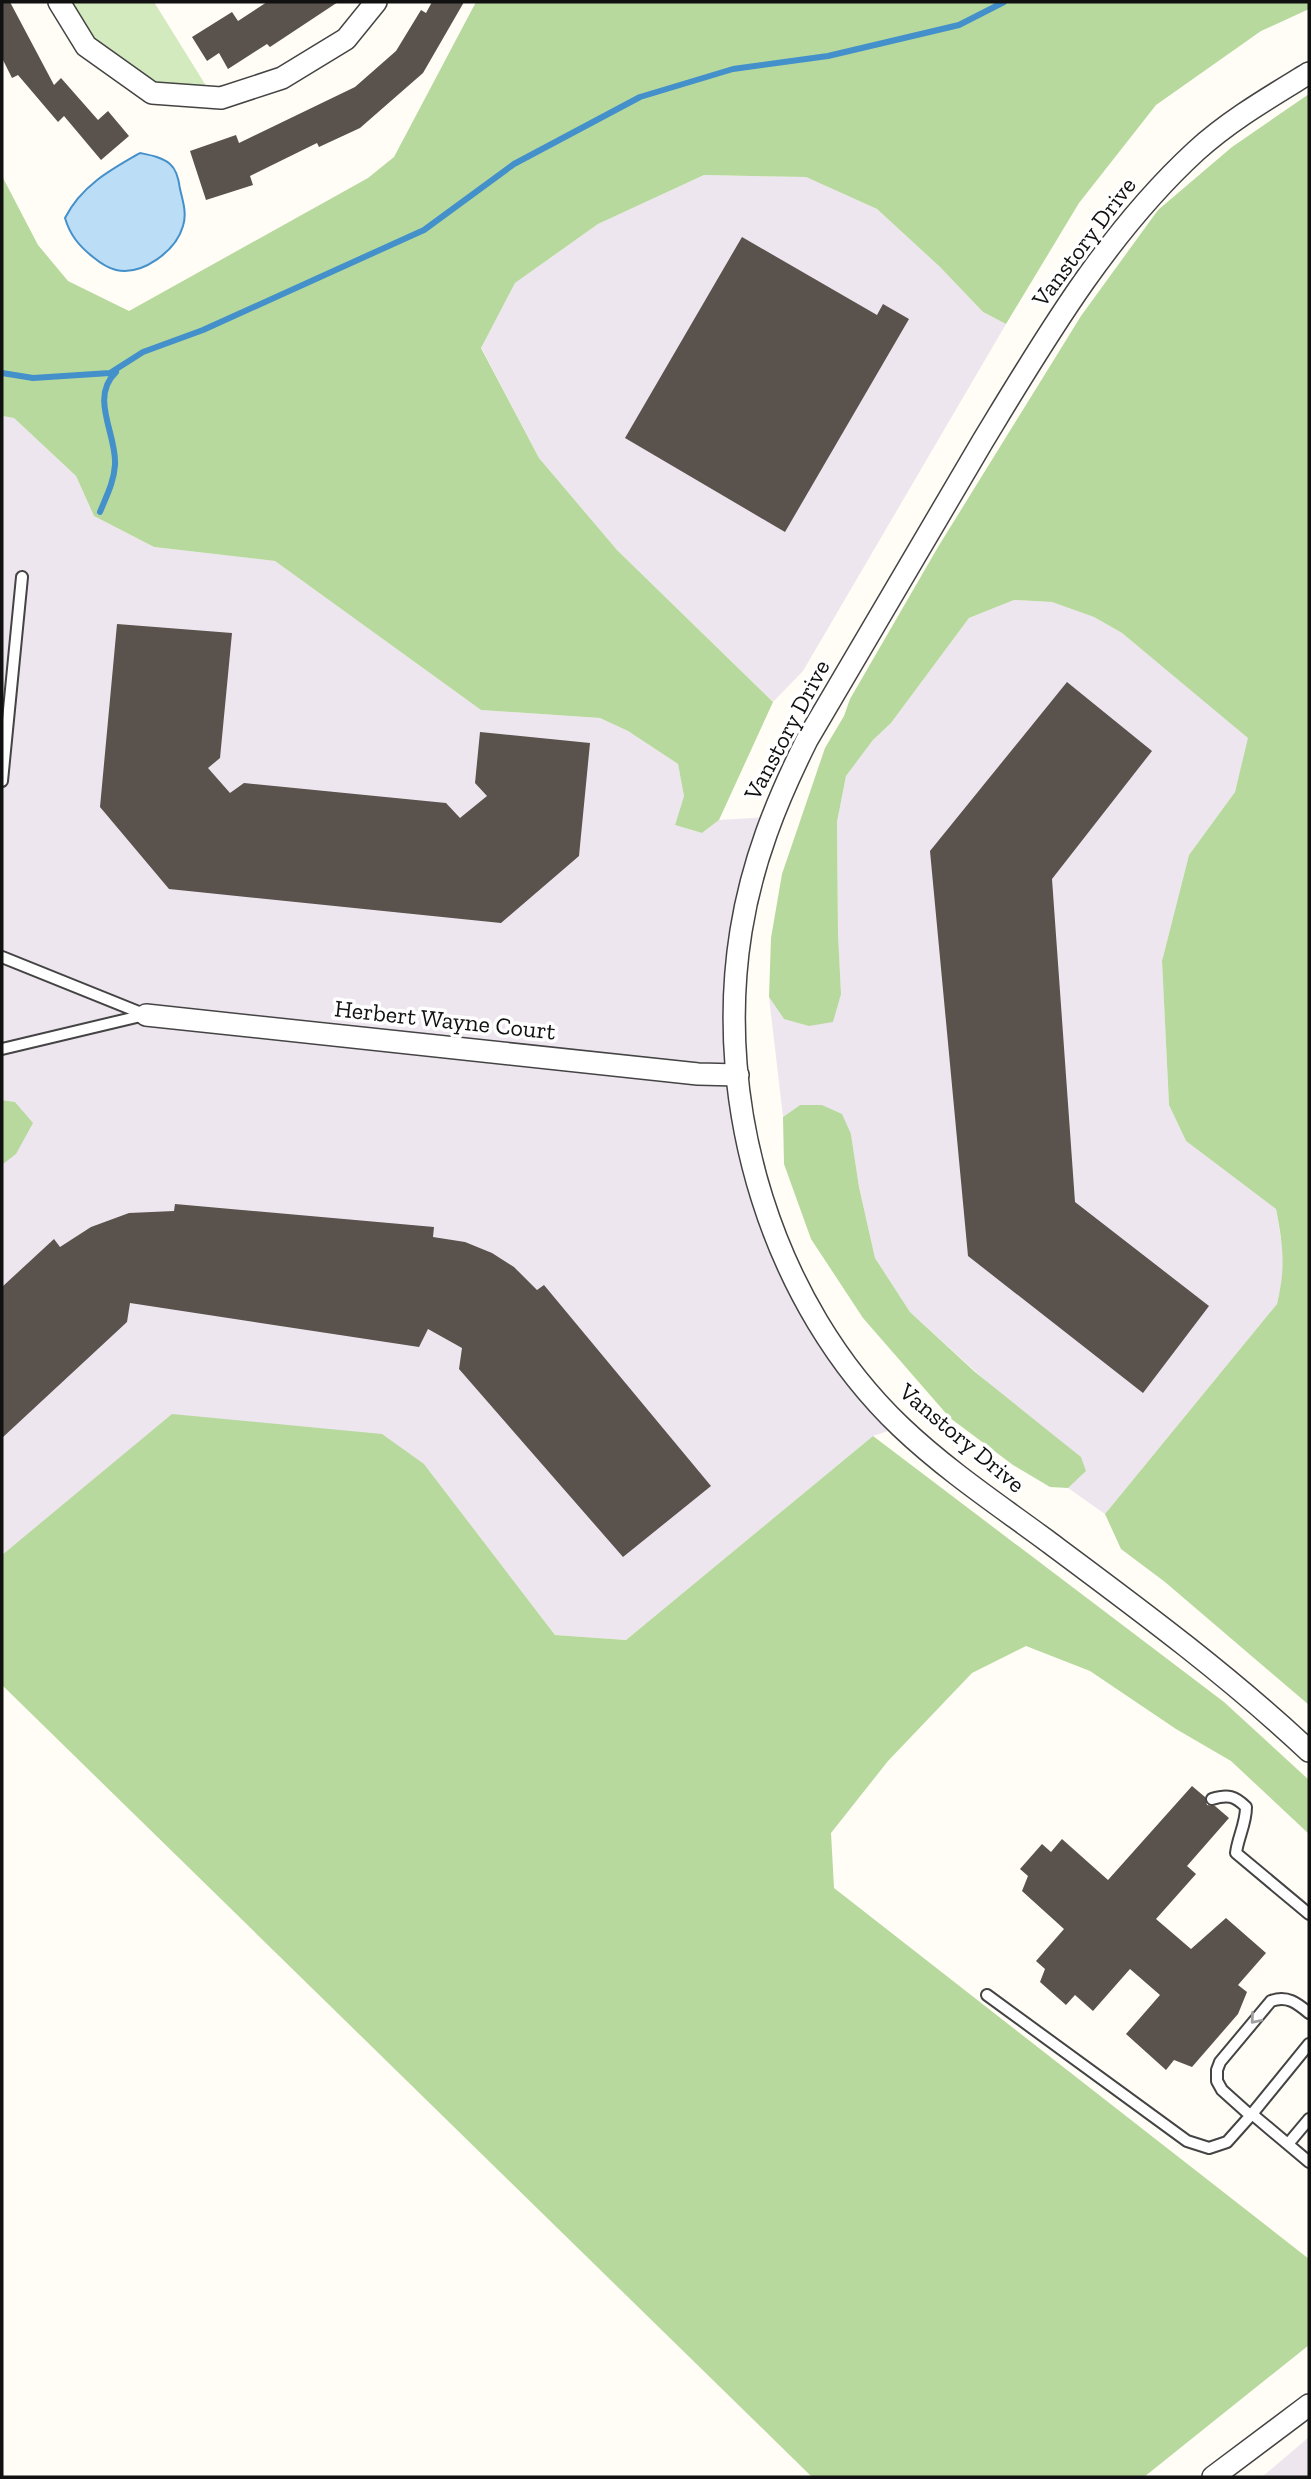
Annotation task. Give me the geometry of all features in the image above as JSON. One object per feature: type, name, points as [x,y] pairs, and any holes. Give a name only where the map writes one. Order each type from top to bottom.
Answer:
[{"type":"street","points":[[59,2],[86,46],[152,93],[220,98],[282,78],[346,39],[376,2]]},
{"type":"street","name":"Vanstory Drive","points":[[1309,73],[1228,124],[1196,151],[1127,225],[1088,274],[1036,354],[807,740],[770,817],[749,888],[737,962],[734,1019],[744,1119],[756,1179],[770,1227],[808,1306],[856,1376],[900,1427],[952,1470],[1184,1643],[1309,1751]]},
{"type":"street","name":"Herbert Wayne Court","points":[[146,1015],[698,1074],[738,1075]]},
{"type":"street","points":[[1213,2477],[1309,2405]]},
{"type":"lane","points":[[2,781],[22,577]]},
{"type":"lane","points":[[2,957],[146,1015]]},
{"type":"lane","points":[[2,1049],[146,1015]]},
{"type":"lane","points":[[1212,1800],[1224,1795],[1236,1797],[1246,1807],[1247,1822],[1238,1839],[1236,1853],[1309,1914]]},
{"type":"lane","points":[[987,1996],[1187,2141],[1209,2148],[1227,2142],[1309,2044]]},
{"type":"lane","points":[[1309,2013],[1292,2000],[1281,1997],[1271,2001],[1220,2062],[1217,2081],[1222,2090],[1309,2162]]},
{"type":"lane","points":[[1288,2144],[1309,2119]]},
{"type":"shaded area","points":[[704,175],[806,177],[877,209],[940,267],[983,312],[1006,324],[803,671],[773,702],[617,550],[539,458],[481,347],[515,283],[598,224]]},
{"type":"shaded area","points":[[2,416],[14,418],[76,476],[94,516],[154,547],[275,561],[481,710],[600,718],[628,731],[678,764],[684,796],[675,825],[702,833],[719,820],[770,817],[749,889],[738,1075],[786,1265],[900,1427],[873,1436],[626,1640],[555,1635],[424,1464],[172,1415],[2,1555],[2,1165],[16,1154],[15,1102],[2,1100]]},
{"type":"shaded area","points":[[1014,600],[1052,602],[1094,617],[1122,633],[1249,738],[1235,792],[1189,855],[1162,961],[1169,1105],[1186,1141],[1276,1209],[1284,1257],[1281,1287],[1277,1304],[1105,1514],[1068,1488],[1085,1471],[910,1312],[875,1258],[859,1187],[851,1134],[822,1105],[800,1105],[783,1117],[769,997],[784,1019],[841,994],[837,822],[846,776],[873,740],[891,723],[969,618]]},
{"type":"shaded area","points":[[1309,2437],[1309,2477],[1262,2477]]},
{"type":"green space","points":[[59,2],[154,2],[213,97],[152,93],[86,46]]},
{"type":"green space","points":[[476,2],[1309,2],[1309,9],[1261,31],[1156,105],[1079,203],[1006,324],[983,312],[940,267],[877,209],[806,177],[704,175],[598,224],[515,283],[481,348],[539,458],[617,550],[773,702],[719,820],[702,833],[675,825],[684,796],[678,764],[628,731],[600,718],[481,710],[275,561],[154,547],[94,516],[76,476],[14,418],[2,416],[2,176],[38,245],[68,281],[129,311],[368,178],[394,157]]},
{"type":"green space","points":[[1309,94],[1309,1705],[1165,1582],[1121,1549],[1105,1514],[1277,1304],[1280,1291],[1282,1256],[1276,1209],[1186,1141],[1169,1105],[1162,961],[1189,855],[1235,792],[1248,738],[1122,633],[1094,617],[1052,602],[1014,600],[969,618],[891,723],[873,740],[846,776],[837,822],[841,994],[833,1022],[809,1026],[784,1019],[769,997],[771,938],[782,874],[825,748],[844,716],[850,699],[938,547],[1081,316],[1158,210],[1232,147]]},
{"type":"green space","points":[[2,1100],[15,1102],[33,1123],[16,1154],[2,1165]]},
{"type":"green space","points":[[800,1105],[822,1105],[842,1114],[851,1134],[859,1187],[875,1258],[910,1312],[975,1372],[1081,1457],[1086,1471],[1068,1488],[1050,1487],[1013,1465],[950,1418],[863,1318],[811,1239],[784,1164],[783,1117]]},
{"type":"green space","points":[[172,1414],[382,1434],[424,1464],[555,1635],[626,1640],[873,1436],[1224,1702],[1309,1780],[1309,1834],[1231,1761],[1176,1729],[1090,1671],[1026,1646],[972,1673],[888,1761],[831,1833],[834,1888],[1309,2259],[1309,2345],[1144,2477],[812,2477],[2,1685],[2,1555]]},
{"type":"water","points":[[140,153],[163,160],[174,169],[185,212],[184,221],[173,244],[157,260],[136,269],[116,270],[101,263],[83,249],[72,235],[65,218],[88,188]]},
{"type":"building","points":[[2,2],[10,2],[54,85],[61,78],[98,120],[108,111],[129,136],[101,160],[64,116],[58,122],[18,75],[12,78],[2,58]]},
{"type":"building","points":[[267,2],[338,2],[270,47],[267,44],[228,69],[219,53],[207,61],[192,37],[232,12],[238,21]]},
{"type":"building","points":[[432,2],[464,2],[423,73],[360,128],[319,147],[317,143],[250,176],[253,185],[206,200],[190,151],[236,135],[239,143],[355,87],[396,51],[421,10],[426,13]]},
{"type":"building","points":[[742,237],[877,315],[883,304],[909,319],[785,532],[625,438]]},
{"type":"building","points":[[117,624],[232,633],[220,758],[208,768],[230,793],[244,783],[446,803],[460,818],[487,796],[475,783],[480,732],[590,743],[579,856],[501,923],[169,889],[100,807]]},
{"type":"building","points":[[1067,682],[1152,751],[1052,879],[1075,1202],[1209,1306],[1143,1393],[968,1256],[930,851]]},
{"type":"building","points":[[175,1204],[434,1227],[433,1237],[465,1242],[492,1253],[514,1267],[537,1290],[544,1285],[711,1486],[623,1557],[459,1369],[462,1348],[428,1329],[419,1347],[130,1303],[127,1322],[2,1438],[2,1287],[54,1239],[60,1247],[91,1227],[129,1213],[174,1211]]},
{"type":"building","points":[[1192,1786],[1205,1797],[1207,1805],[1215,1806],[1229,1818],[1187,1866],[1196,1874],[1156,1919],[1191,1949],[1226,1918],[1266,1953],[1238,1985],[1247,1992],[1238,2014],[1192,2067],[1174,2060],[1166,2070],[1126,2034],[1160,1995],[1130,1969],[1093,2011],[1075,1995],[1066,2005],[1040,1982],[1045,1969],[1036,1961],[1064,1929],[1022,1891],[1028,1876],[1020,1869],[1042,1844],[1051,1852],[1062,1839],[1108,1880]]},
{"type":"waterway","points":[[2,373],[33,378],[110,373],[143,352],[203,330],[424,230],[514,164],[640,97],[733,69],[828,56],[959,25],[1004,2]]},
{"type":"waterway","points":[[100,512],[115,465],[115,453],[104,405],[108,382],[116,372]]}]
